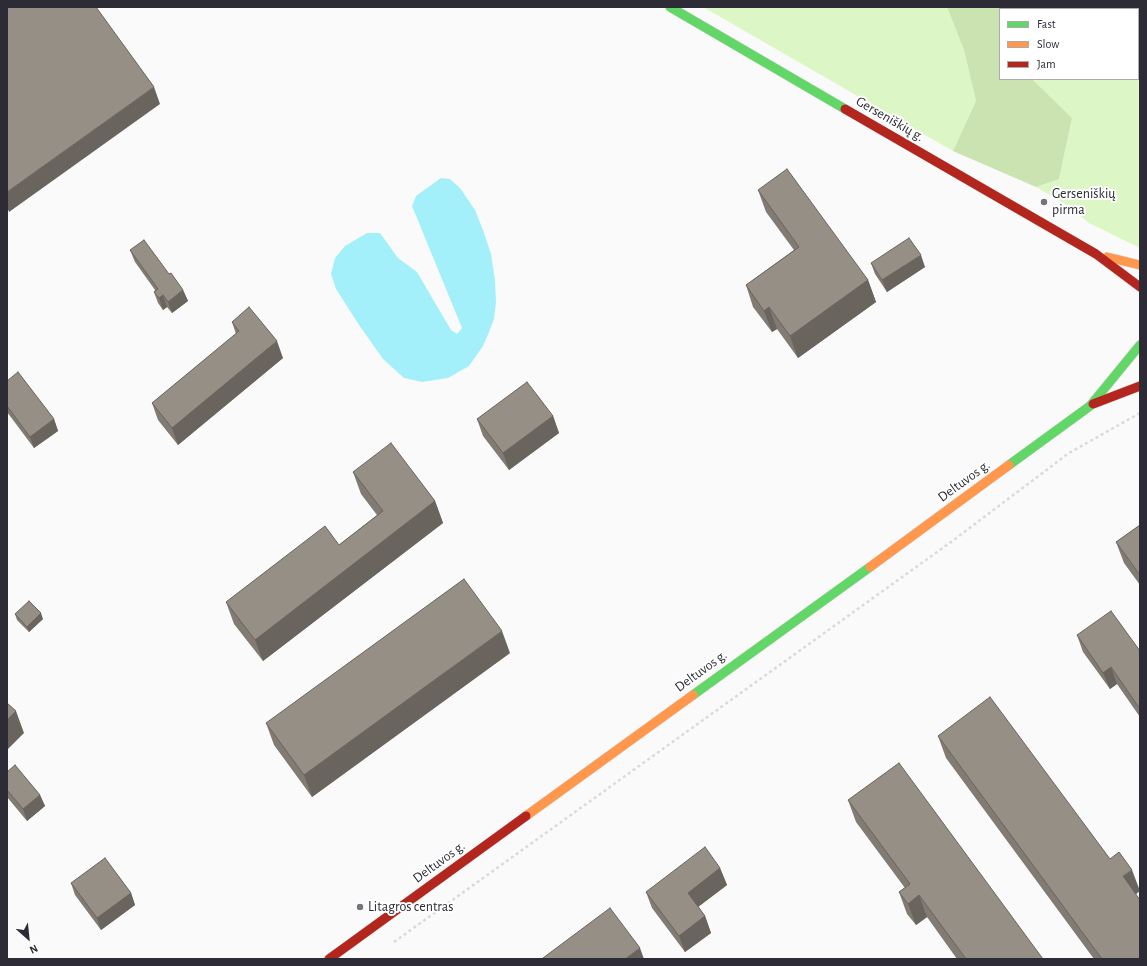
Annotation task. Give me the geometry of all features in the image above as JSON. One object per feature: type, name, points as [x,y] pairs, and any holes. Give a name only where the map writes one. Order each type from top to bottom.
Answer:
[{"type":"main road","name":"Gerseniškių g.","points":[[670,7],[1096,254]]},
{"type":"main road","points":[[1096,254],[1140,265]]},
{"type":"main road","points":[[1096,254],[1140,287]]},
{"type":"main road","name":"Deltuvos g.","points":[[329,959],[949,510],[1090,406],[1140,345]]},
{"type":"main road","name":"Deltuvos g.","points":[[1090,406],[1140,386]]},
{"type":"path","points":[[390,945],[950,542],[1069,453],[1140,413]]},
{"type":"green space","points":[[703,7],[947,7],[964,50],[976,101],[953,151]]},
{"type":"green space","points":[[947,7],[1042,7],[999,8],[999,80],[1033,80],[1072,118],[1059,179],[1036,187],[953,151],[976,101],[964,50]]},
{"type":"green space","points":[[1140,7],[1140,248],[1089,223],[1062,202],[1036,187],[1059,179],[1072,118],[1033,80],[1139,80],[1139,8],[1041,8]]},
{"type":"water","points":[[441,178],[450,179],[460,188],[475,210],[491,254],[495,280],[496,302],[494,319],[489,332],[483,346],[469,366],[448,378],[422,382],[404,378],[383,359],[336,289],[331,274],[335,258],[345,246],[367,233],[380,233],[398,258],[417,272],[451,330],[457,334],[462,328],[412,206],[416,196]]},
{"type":"building","points":[[7,7],[96,7],[154,87],[7,192]]},
{"type":"building","points":[[787,169],[868,280],[790,336],[769,307],[764,311],[746,285],[799,247],[758,190]]},
{"type":"building","points":[[909,238],[921,255],[882,280],[871,263]]},
{"type":"building","points":[[144,240],[183,290],[168,302],[163,295],[159,298],[154,292],[158,289],[130,250]]},
{"type":"building","points":[[249,307],[277,341],[172,428],[152,403],[239,331],[232,322]]},
{"type":"building","points":[[18,372],[54,419],[30,437],[7,406],[7,381]]},
{"type":"building","points":[[527,382],[553,416],[503,453],[477,419]]},
{"type":"building","points":[[391,443],[435,501],[255,640],[226,602],[325,526],[339,545],[383,511],[353,472]]},
{"type":"building","points":[[1140,525],[1140,575],[1116,542]]},
{"type":"building","points":[[464,579],[502,631],[304,775],[266,723]]},
{"type":"building","points":[[29,601],[41,613],[27,627],[15,614]]},
{"type":"building","points":[[1111,611],[1140,651],[1140,709],[1111,667],[1103,673],[1077,635]]},
{"type":"building","points":[[990,697],[1110,859],[1119,852],[1132,870],[1123,876],[1140,900],[1140,959],[1102,959],[938,736]]},
{"type":"building","points":[[7,703],[16,711],[7,720]]},
{"type":"building","points":[[899,763],[1043,959],[966,959],[919,895],[908,904],[899,892],[910,884],[848,800]]},
{"type":"building","points":[[15,765],[40,795],[23,809],[7,790],[7,772]]},
{"type":"building","points":[[705,847],[720,868],[688,893],[705,916],[679,936],[646,892]]},
{"type":"building","points":[[105,858],[131,893],[97,918],[71,883]]},
{"type":"building","points":[[610,908],[640,948],[625,959],[543,958]]},
{"type":"traffic: fast","points":[[670,7],[845,109]]},
{"type":"traffic: fast","points":[[1009,465],[1090,406],[1140,345]]},
{"type":"traffic: fast","points":[[693,695],[870,567]]},
{"type":"traffic: slow","points":[[1107,257],[1140,265]]},
{"type":"traffic: slow","points":[[870,567],[1009,465]]},
{"type":"traffic: slow","points":[[526,816],[693,695]]},
{"type":"traffic: jam","points":[[845,109],[1096,254],[1140,287]]},
{"type":"traffic: jam","points":[[1093,404],[1140,386]]},
{"type":"traffic: jam","points":[[329,959],[526,816]]},
{"type":"place","name":"Gerseniškių pirma","points":[[1044,202]]},
{"type":"place","name":"Litagros centras","points":[[360,907]]}]
